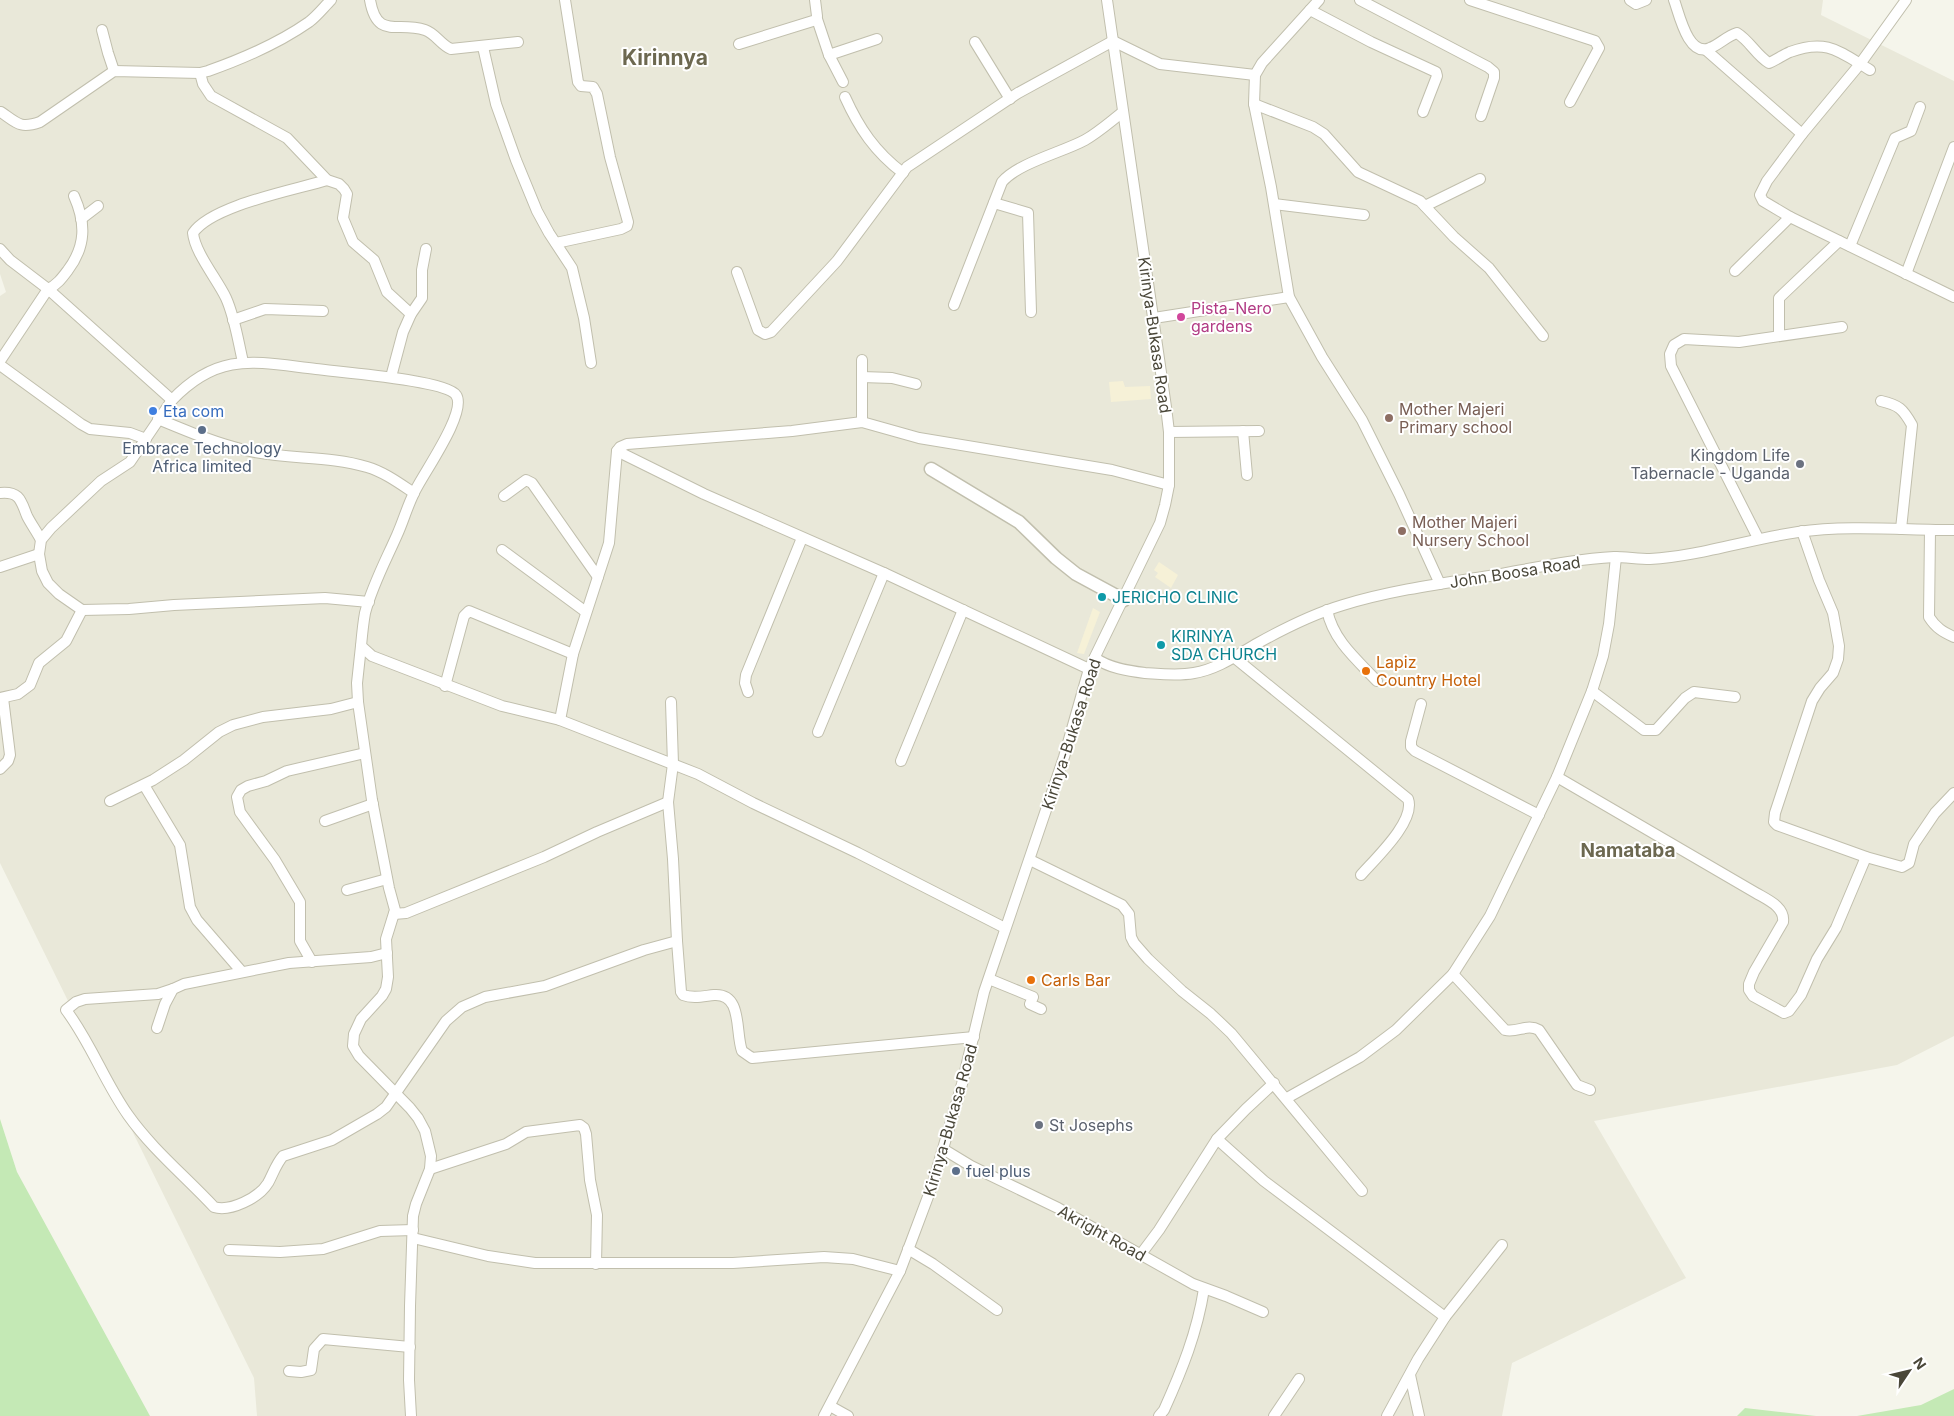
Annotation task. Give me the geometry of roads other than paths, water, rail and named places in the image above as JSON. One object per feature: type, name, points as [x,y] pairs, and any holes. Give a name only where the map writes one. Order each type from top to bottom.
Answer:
[{"type":"street","points":[[1,112],[22,126],[29,126],[40,122],[114,71],[200,73],[217,68],[275,42],[309,22],[331,0]]},
{"type":"street","points":[[370,0],[373,15],[381,24],[426,30],[441,44],[450,49],[518,42]]},
{"type":"street","points":[[556,243],[621,229],[626,227],[628,222],[610,157],[597,94],[593,87],[581,86],[578,82],[565,0]]},
{"type":"street","points":[[815,0],[817,19],[829,55],[843,82]]},
{"type":"street","name":"Kirinya-Bukasa Road","points":[[824,1416],[900,1271],[932,1186],[962,1084],[989,978],[1064,757],[1093,662],[1160,523],[1166,505],[1170,480],[1169,432],[1107,0]]},
{"type":"street","points":[[1319,0],[1262,63],[1254,75],[1254,104],[1274,204],[1289,297],[1322,357],[1362,420],[1399,494],[1440,584]]},
{"type":"street","points":[[1360,0],[1488,67],[1494,72],[1494,78],[1481,116]]},
{"type":"street","points":[[1470,0],[1595,41],[1599,48],[1570,102]]},
{"type":"street","points":[[1630,0],[1636,4],[1646,0]]},
{"type":"street","points":[[1674,0],[1686,34],[1698,47],[1706,50],[1802,134]]},
{"type":"street","points":[[1906,0],[1860,64],[1766,181],[1760,195],[1763,200],[1790,217],[1954,297]]},
{"type":"street","points":[[1310,10],[1371,42],[1436,72],[1437,76],[1423,112]]},
{"type":"street","points":[[739,44],[817,19]]},
{"type":"street","points":[[102,30],[114,71]]},
{"type":"street","points":[[1706,50],[1737,33],[1743,36],[1762,59],[1769,62],[1789,52],[1814,46],[1826,46],[1836,49],[1870,70]]},
{"type":"street","points":[[829,55],[877,39]]},
{"type":"street","points":[[737,272],[758,330],[765,334],[771,332],[837,261],[903,172],[913,162],[1010,99],[1113,41],[1160,64],[1254,75]]},
{"type":"street","points":[[974,42],[1010,99]]},
{"type":"street","points":[[483,47],[496,104],[516,160],[537,210],[572,268],[584,318],[591,363]]},
{"type":"street","points":[[200,73],[203,84],[211,96],[287,138],[327,180],[339,184],[346,194],[343,218],[353,242],[374,260],[387,292],[410,314]]},
{"type":"street","points":[[845,98],[857,124],[871,142],[889,162],[903,172]]},
{"type":"street","points":[[1254,104],[1313,127],[1324,134],[1358,172],[1366,178],[1412,197],[1425,206],[1454,237],[1489,268],[1543,336]]},
{"type":"street","points":[[1850,246],[1895,138],[1911,131],[1920,107]]},
{"type":"street","points":[[954,305],[1002,182],[1009,176],[1085,140],[1123,112]]},
{"type":"street","points":[[1906,274],[1954,147]]},
{"type":"street","points":[[243,362],[226,299],[208,269],[194,236],[195,230],[210,219],[260,197],[327,180]]},
{"type":"street","points":[[1425,206],[1480,180]]},
{"type":"street","points":[[0,361],[48,290],[58,282],[77,258],[82,243],[81,219],[74,196]]},
{"type":"street","points":[[994,203],[1028,213],[1031,312]]},
{"type":"street","points":[[1274,204],[1364,215]]},
{"type":"street","points":[[81,219],[98,206]]},
{"type":"street","points":[[1735,271],[1790,217]]},
{"type":"street","points":[[1778,336],[1779,298],[1839,241]]},
{"type":"street","points":[[0,249],[10,260],[48,290],[172,400]]},
{"type":"street","points":[[391,377],[410,314],[420,302],[423,293],[422,270],[426,249]]},
{"type":"street","points":[[1154,318],[1289,297]]},
{"type":"street","points":[[233,320],[273,308],[323,311]]},
{"type":"street","points":[[1758,538],[1671,366],[1670,354],[1674,345],[1684,339],[1739,342],[1842,327]]},
{"type":"street","points":[[862,360],[866,420]]},
{"type":"street","points":[[369,602],[325,598],[174,605],[122,610],[82,610],[59,594],[48,583],[42,571],[39,554],[41,540],[51,528],[101,481],[130,462],[158,419],[172,400],[185,387],[213,370],[243,362],[391,377],[453,391],[457,395],[459,402],[443,445],[414,492],[369,602],[363,624],[357,683],[373,804],[394,906],[394,914],[386,939],[388,977],[386,989],[382,996],[361,1018],[354,1034],[353,1046],[359,1056],[418,1118],[425,1131],[431,1156],[430,1169],[416,1204],[413,1234],[410,1347],[412,1416]]},
{"type":"street","points":[[0,365],[90,429],[130,433],[146,439]]},
{"type":"street","points":[[862,377],[892,378],[916,384]]},
{"type":"street","points":[[1881,401],[1895,404],[1906,414],[1912,425],[1901,530]]},
{"type":"street","points":[[158,419],[207,440],[246,451],[336,461],[368,467],[414,492]]},
{"type":"street","points":[[560,720],[574,654],[609,543],[617,452],[620,447],[627,444],[745,436],[866,420],[919,438],[1170,480]]},
{"type":"street","points":[[1243,431],[1247,475]]},
{"type":"street","points":[[1169,432],[1259,431]]},
{"type":"street","points":[[617,452],[704,494],[963,610],[1093,662]]},
{"type":"street","points":[[931,468],[1019,522],[1071,571],[1124,600]]},
{"type":"street","points":[[504,496],[526,480],[532,483],[598,577]]},
{"type":"street","points":[[0,493],[15,495],[21,500],[41,540]]},
{"type":"street","points":[[778,520],[1093,662]]},
{"type":"street","points":[[1930,530],[1929,617],[1934,626],[1954,637]]},
{"type":"street","name":"John Boosa Road","points":[[1093,662],[1134,672],[1167,675],[1192,674],[1209,670],[1235,658],[1296,624],[1327,610],[1362,599],[1574,561],[1616,557],[1649,559],[1696,552],[1758,538],[1802,532],[1954,530]]},
{"type":"street","points":[[1802,532],[1818,580],[1834,613],[1839,646],[1838,660],[1833,673],[1812,701],[1773,818],[1777,826],[1866,857],[1902,867],[1906,865],[1912,856],[1914,844],[1935,813],[1954,793]]},
{"type":"street","points":[[748,692],[745,683],[746,675],[802,538]]},
{"type":"street","points":[[502,550],[586,612]]},
{"type":"street","points":[[0,566],[39,554]]},
{"type":"street","points":[[1287,1098],[1360,1057],[1396,1030],[1453,974],[1490,916],[1557,777],[1592,691],[1603,656],[1609,624],[1616,557]]},
{"type":"street","name":"John Boosa Road","points":[[1093,662],[1118,662],[1186,670],[1207,666],[1229,657],[1312,609],[1383,591],[1494,570]]},
{"type":"street","points":[[818,732],[884,573]]},
{"type":"street","points":[[0,769],[10,756],[1,698],[18,694],[30,685],[39,663],[66,640],[82,610]]},
{"type":"street","points":[[901,761],[963,610]]},
{"type":"street","points":[[1327,610],[1329,621],[1346,650],[1377,681]]},
{"type":"street","points":[[445,686],[464,616],[469,611],[574,654]]},
{"type":"street","points":[[360,646],[372,656],[445,686],[502,706],[560,720],[674,764],[858,853],[1005,928]]},
{"type":"street","points":[[1235,658],[1408,799],[1410,807],[1407,818],[1393,838],[1361,875]]},
{"type":"street","points":[[1592,691],[1644,730],[1656,730],[1685,698],[1694,692],[1735,697]]},
{"type":"street","points":[[110,801],[144,785],[184,760],[220,732],[233,725],[263,717],[331,709],[358,702]]},
{"type":"street","points":[[671,702],[674,764],[668,802],[674,859],[681,992],[688,997],[721,995],[727,998],[735,1008],[742,1051],[752,1058],[974,1037]]},
{"type":"street","points":[[1421,704],[1411,741],[1414,751],[1539,815]]},
{"type":"street","points":[[312,962],[300,941],[300,902],[275,860],[240,812],[237,797],[248,786],[266,781],[287,771],[365,753]]},
{"type":"street","points":[[1557,777],[1743,885],[1780,909],[1784,916],[1783,922],[1754,972],[1749,984],[1749,990],[1753,996],[1784,1013],[1790,1011],[1801,995],[1817,959],[1836,928],[1866,857]]},
{"type":"street","points":[[144,785],[180,845],[190,907],[197,920],[242,972]]},
{"type":"street","points":[[394,914],[406,913],[544,857],[605,828],[668,802]]},
{"type":"street","points":[[325,821],[373,804]]},
{"type":"street","points":[[1030,860],[1122,905],[1129,914],[1131,937],[1134,943],[1182,991],[1211,1014],[1230,1033],[1287,1098],[1362,1191]]},
{"type":"street","points":[[347,890],[387,879]]},
{"type":"street","points":[[387,954],[371,957],[289,963],[194,981],[158,994],[85,999],[76,1002],[66,1010],[78,1024],[128,1115],[159,1152],[214,1207],[222,1209],[235,1207],[261,1192],[268,1184],[279,1160],[284,1156],[313,1148],[346,1132],[382,1110],[395,1095],[446,1021],[462,1007],[485,997],[545,986],[644,950],[677,941]]},
{"type":"street","points":[[1453,974],[1506,1030],[1512,1032],[1527,1026],[1539,1030],[1577,1085],[1590,1090]]},
{"type":"street","points":[[989,978],[1033,997],[1030,1004],[1041,1009]]},
{"type":"street","points":[[157,1028],[165,1004],[173,989]]},
{"type":"street","points":[[1141,1254],[1159,1230],[1217,1139],[1274,1084]]},
{"type":"street","points":[[430,1169],[506,1144],[526,1132],[580,1125],[584,1128],[586,1134],[590,1180],[598,1216],[596,1264]]},
{"type":"street","points":[[1217,1139],[1264,1181],[1445,1317]]},
{"type":"street","name":"Akright Road","points":[[943,1149],[971,1166],[1058,1208],[1204,1289],[1263,1312]]},
{"type":"street","points":[[229,1250],[280,1252],[323,1249],[380,1231],[413,1234],[488,1256],[535,1263],[732,1263],[824,1257],[854,1259],[900,1271]]},
{"type":"street","points":[[1387,1416],[1418,1359],[1445,1317],[1502,1245]]},
{"type":"street","points":[[908,1249],[933,1264],[997,1310]]},
{"type":"street","points":[[1164,1414],[1186,1362],[1200,1312],[1204,1289]]},
{"type":"street","points":[[289,1371],[301,1372],[311,1370],[314,1349],[323,1339],[410,1347]]},
{"type":"street","points":[[1410,1376],[1419,1416]]},
{"type":"street","points":[[1274,1416],[1299,1379]]},
{"type":"street","points":[[830,1406],[848,1416]]},
{"type":"place","name":"Pista-Nero gardens","points":[[1181,317]]},
{"type":"place","name":"Eta com","points":[[153,411]]},
{"type":"place","name":"Mother Majeri Primary school","points":[[1389,418]]},
{"type":"place","name":"Embrace Technology Africa limited","points":[[202,430]]},
{"type":"place","name":"Kingdom Life Tabernacle - Uganda","points":[[1800,464]]},
{"type":"place","name":"Mother Majeri Nursery School","points":[[1402,531]]},
{"type":"place","name":"JERICHO CLINIC","points":[[1102,597]]},
{"type":"place","name":"KIRINYA SDA CHURCH","points":[[1161,645]]},
{"type":"place","name":"Lapiz Country Hotel","points":[[1366,671]]},
{"type":"place","name":"Carls Bar","points":[[1031,980]]},
{"type":"place","name":"St Josephs","points":[[1039,1125]]},
{"type":"place","name":"fuel plus","points":[[956,1171]]},
{"type":"district","name":"Kirinnya","points":[[665,57]]},
{"type":"district","name":"Namataba","points":[[1628,850]]}]
